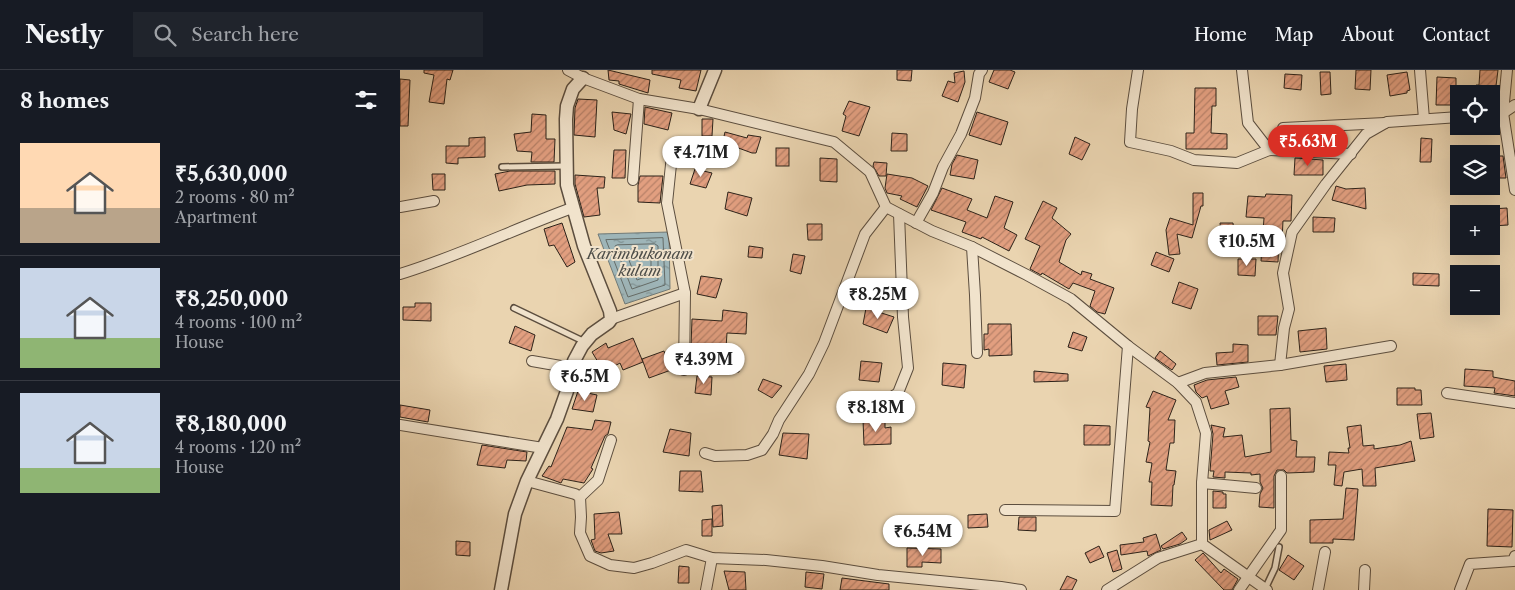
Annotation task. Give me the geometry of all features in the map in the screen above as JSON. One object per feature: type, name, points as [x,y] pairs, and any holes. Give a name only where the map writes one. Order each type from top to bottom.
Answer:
[{"type":"street","points":[[568,70],[582,78],[639,99],[699,109],[834,142],[870,172],[886,207],[916,224],[972,247],[1028,275],[1070,299],[1178,383],[1196,402],[1206,433],[1202,483],[1202,544]]},
{"type":"street","points":[[699,109],[715,70]]},
{"type":"street","points":[[916,224],[961,134],[975,98],[979,74],[982,70]]},
{"type":"street","points":[[1138,70],[1132,109],[1130,142],[1172,151],[1194,160],[1237,163],[1270,150],[1351,154]]},
{"type":"street","points":[[1242,70],[1248,123],[1270,150]]},
{"type":"street","points":[[1420,70],[1424,119]]},
{"type":"street","points":[[1507,70],[1503,114],[1515,190]]},
{"type":"street","points":[[501,590],[515,514],[527,481],[560,412],[574,361],[592,334],[608,325],[611,320],[610,311],[584,246],[567,186],[565,166],[567,106],[573,89],[582,78]]},
{"type":"street","points":[[633,180],[639,99]]},
{"type":"street","points":[[1503,114],[1515,105]]},
{"type":"street","points":[[1283,128],[1450,118]]},
{"type":"street","points":[[1280,365],[1284,328],[1289,309],[1283,273],[1292,232],[1326,184],[1366,134],[1387,122]]},
{"type":"street","points":[[672,154],[667,203],[685,293],[684,370]]},
{"type":"street","points":[[400,207],[434,201]]},
{"type":"street","points":[[705,453],[715,456],[747,455],[762,450],[774,434],[779,420],[809,374],[824,343],[864,234],[886,207]]},
{"type":"street","points":[[400,274],[436,263],[525,225],[572,208]]},
{"type":"street","points":[[892,397],[898,393],[908,368],[903,317],[899,214]]},
{"type":"street","points":[[972,247],[977,353]]},
{"type":"street","points":[[611,320],[685,293]]},
{"type":"street","points":[[1005,510],[1115,511],[1128,346]]},
{"type":"street","points":[[1178,383],[1205,373],[1280,365],[1391,346]]},
{"type":"street","points":[[532,361],[572,368]]},
{"type":"street","points":[[1447,393],[1515,403]]},
{"type":"street","points":[[400,425],[543,448]]},
{"type":"street","points":[[611,440],[598,480],[580,497],[580,533],[590,556],[610,565],[634,568],[686,550],[712,558],[766,560],[822,566],[878,576],[1021,590]]},
{"type":"street","points":[[1239,590],[1281,530],[1281,476]]},
{"type":"street","points":[[527,481],[576,494],[580,497]]},
{"type":"street","points":[[1202,483],[1256,488]]},
{"type":"street","points":[[1202,544],[1266,589]]},
{"type":"street","points":[[1107,590],[1158,558],[1202,544]]},
{"type":"street","points":[[1318,590],[1325,552]]},
{"type":"street","points":[[1460,590],[1470,564],[1512,561],[1515,556]]},
{"type":"street","points":[[706,590],[712,558]]},
{"type":"street","points":[[1364,590],[1365,570]]},
{"type":"lane","points":[[502,167],[565,166]]},
{"type":"lane","points":[[514,308],[585,342]]},
{"type":"lane","points":[[1266,589],[1275,568],[1280,547]]},
{"type":"water","name":"Karimbukonam kulam","points":[[669,232],[670,289],[625,304],[598,234]]},
{"type":"building","points":[[424,70],[453,70],[450,80],[447,79],[444,104],[429,102],[434,75],[424,73]]},
{"type":"building","points":[[608,70],[650,80],[648,93],[619,84],[619,81],[609,80]]},
{"type":"building","points":[[652,70],[701,70],[696,91],[679,88],[681,80],[652,74]]},
{"type":"building","points":[[897,70],[912,70],[911,81],[897,80]]},
{"type":"building","points":[[994,70],[1010,70],[1015,72],[1008,89],[989,82]]},
{"type":"building","points":[[1356,70],[1371,70],[1370,90],[1355,89]]},
{"type":"building","points":[[1480,70],[1498,70],[1496,85],[1479,85]]},
{"type":"building","points":[[964,71],[965,82],[958,102],[942,96],[948,81],[955,83],[954,73]]},
{"type":"building","points":[[1320,72],[1330,72],[1331,94],[1321,95]]},
{"type":"building","points":[[1407,72],[1410,90],[1407,93],[1390,96],[1387,75]]},
{"type":"building","points":[[1285,74],[1302,75],[1301,90],[1284,88]]},
{"type":"building","points":[[1437,77],[1456,78],[1456,85],[1450,85],[1450,105],[1436,105]]},
{"type":"building","points":[[400,79],[410,80],[408,126],[400,126]]},
{"type":"building","points":[[1195,88],[1216,88],[1216,106],[1212,106],[1211,133],[1227,134],[1227,149],[1186,149],[1186,133],[1194,133]]},
{"type":"building","points":[[578,99],[597,100],[595,137],[574,135],[575,108]]},
{"type":"building","points":[[849,101],[870,107],[859,136],[842,131],[846,116],[843,114]]},
{"type":"building","points":[[645,107],[672,113],[668,130],[644,124]]},
{"type":"building","points":[[612,112],[631,114],[626,134],[614,130]]},
{"type":"building","points":[[977,112],[1008,122],[1001,145],[969,135]]},
{"type":"building","points":[[532,114],[546,115],[546,139],[555,139],[554,162],[531,162],[532,152],[517,151],[514,134],[531,132]]},
{"type":"building","points":[[702,119],[713,119],[712,136],[702,136]]},
{"type":"building","points":[[725,132],[747,138],[748,135],[761,137],[756,153],[733,146],[731,152],[721,149]]},
{"type":"building","points":[[892,133],[907,134],[907,151],[891,151]]},
{"type":"building","points":[[485,137],[485,157],[458,158],[458,164],[446,163],[446,146],[469,146],[469,138]]},
{"type":"building","points":[[1075,137],[1090,144],[1082,160],[1069,154]]},
{"type":"building","points":[[1421,138],[1432,139],[1431,162],[1420,162]]},
{"type":"building","points":[[776,148],[789,148],[789,166],[776,166]]},
{"type":"building","points":[[614,150],[626,150],[625,178],[612,178]]},
{"type":"building","points":[[957,155],[978,160],[974,179],[950,175],[952,164]]},
{"type":"building","points":[[1500,156],[1503,156],[1506,178],[1500,178]]},
{"type":"building","points":[[820,158],[837,159],[837,182],[820,181]]},
{"type":"building","points":[[1295,158],[1323,160],[1323,175],[1294,175]]},
{"type":"building","points":[[874,162],[887,163],[886,176],[879,176],[873,166]]},
{"type":"building","points":[[695,169],[712,173],[706,188],[690,184]]},
{"type":"building","points":[[510,171],[555,171],[555,184],[527,185],[499,191],[495,174]]},
{"type":"building","points":[[432,174],[445,174],[445,190],[433,190]]},
{"type":"building","points":[[887,174],[912,178],[928,186],[917,207],[900,199],[902,196],[887,193],[885,188]]},
{"type":"building","points":[[575,175],[605,177],[604,188],[597,188],[600,215],[584,217],[575,184]]},
{"type":"building","points":[[640,176],[663,176],[660,203],[638,202]]},
{"type":"building","points":[[1336,186],[1346,189],[1365,188],[1366,209],[1332,200]]},
{"type":"building","points":[[942,188],[972,199],[967,210],[987,218],[995,196],[1013,202],[1004,228],[1017,235],[1009,251],[982,237],[981,239],[962,232],[966,222],[931,210]]},
{"type":"building","points":[[728,192],[752,198],[747,216],[725,209]]},
{"type":"building","points":[[1193,193],[1203,193],[1203,206],[1201,206],[1192,238],[1177,234],[1180,254],[1169,255],[1166,230],[1170,218],[1193,225]]},
{"type":"building","points":[[1266,194],[1292,195],[1291,221],[1283,221],[1282,240],[1279,239],[1278,262],[1261,261],[1264,218],[1246,217],[1248,196],[1265,197]]},
{"type":"building","points":[[1043,201],[1057,208],[1052,218],[1071,234],[1066,240],[1059,262],[1081,275],[1082,271],[1092,274],[1090,279],[1114,288],[1105,314],[1097,312],[1090,306],[1095,291],[1073,283],[1069,289],[1042,273],[1041,275],[1030,269],[1040,246],[1025,239]]},
{"type":"building","points":[[1500,208],[1507,208],[1508,225],[1500,225]]},
{"type":"building","points":[[1313,217],[1335,218],[1334,232],[1313,232]]},
{"type":"building","points":[[562,223],[575,262],[567,267],[554,245],[549,246],[544,229]]},
{"type":"building","points":[[1220,223],[1233,223],[1235,245],[1222,246]]},
{"type":"building","points":[[807,224],[822,224],[822,240],[808,240]]},
{"type":"building","points":[[749,246],[763,248],[762,258],[748,257]]},
{"type":"building","points":[[1156,252],[1174,259],[1169,272],[1151,265]]},
{"type":"building","points":[[793,254],[805,256],[801,274],[790,271]]},
{"type":"building","points":[[1238,259],[1256,259],[1255,276],[1238,275]]},
{"type":"building","points":[[1413,273],[1439,274],[1439,286],[1413,285]]},
{"type":"building","points":[[701,276],[722,279],[716,298],[697,294]]},
{"type":"building","points":[[1179,282],[1198,289],[1191,309],[1172,303]]},
{"type":"building","points":[[415,303],[431,303],[431,321],[403,320],[403,307],[415,307]]},
{"type":"building","points":[[866,308],[894,317],[887,333],[863,324]]},
{"type":"building","points":[[723,310],[747,313],[746,334],[727,333],[726,348],[691,346],[692,319],[722,321]]},
{"type":"building","points":[[1258,316],[1278,316],[1276,335],[1258,335]]},
{"type":"building","points":[[988,324],[1011,324],[1012,355],[989,356],[989,349],[984,350],[984,334],[988,334]]},
{"type":"building","points":[[515,326],[535,335],[531,351],[509,343]]},
{"type":"building","points":[[1326,328],[1327,349],[1300,352],[1298,331]]},
{"type":"building","points":[[1073,332],[1087,337],[1082,351],[1068,347]]},
{"type":"building","points":[[633,338],[643,362],[623,370],[620,363],[604,372],[592,352],[606,343],[608,348]]},
{"type":"building","points":[[1233,344],[1248,345],[1248,362],[1217,365],[1216,353],[1233,352]]},
{"type":"building","points":[[664,351],[671,370],[649,378],[642,359]]},
{"type":"building","points":[[1160,351],[1176,364],[1172,370],[1155,358]]},
{"type":"building","points":[[722,361],[740,361],[739,372],[721,372]]},
{"type":"building","points":[[861,361],[882,363],[879,382],[859,380]]},
{"type":"building","points":[[943,363],[966,365],[964,388],[942,385]]},
{"type":"building","points":[[1346,364],[1347,380],[1326,382],[1324,366]]},
{"type":"building","points":[[1465,369],[1493,371],[1493,377],[1515,381],[1515,396],[1494,393],[1495,388],[1464,386]]},
{"type":"building","points":[[1034,371],[1068,374],[1068,381],[1034,382]]},
{"type":"building","points":[[697,376],[712,377],[711,395],[695,393]]},
{"type":"building","points":[[1236,377],[1239,387],[1225,391],[1229,404],[1211,409],[1207,396],[1202,398],[1196,392],[1194,385],[1207,380]]},
{"type":"building","points":[[763,379],[782,386],[772,398],[758,390]]},
{"type":"building","points":[[1397,388],[1421,390],[1422,405],[1397,405]]},
{"type":"building","points":[[578,391],[597,395],[593,412],[572,409]]},
{"type":"building","points":[[1153,391],[1176,400],[1168,420],[1175,420],[1174,443],[1170,443],[1166,470],[1176,471],[1172,506],[1151,505],[1152,482],[1149,482],[1152,463],[1146,462],[1150,442],[1148,441],[1150,408],[1146,407]]},
{"type":"building","points":[[400,405],[430,410],[428,422],[400,417]]},
{"type":"building","points":[[1290,408],[1291,440],[1297,441],[1296,457],[1315,457],[1314,472],[1287,473],[1284,470],[1277,470],[1274,476],[1274,508],[1259,507],[1260,494],[1263,488],[1260,482],[1260,474],[1251,475],[1251,473],[1225,472],[1225,478],[1213,477],[1214,471],[1210,471],[1213,434],[1211,425],[1225,428],[1223,437],[1242,435],[1245,457],[1271,452],[1270,409]]},
{"type":"building","points":[[1431,413],[1434,437],[1420,439],[1417,414]]},
{"type":"building","points":[[885,419],[885,428],[891,427],[891,444],[864,445],[863,420]]},
{"type":"building","points":[[595,420],[611,422],[608,434],[605,436],[591,468],[593,469],[584,483],[563,479],[561,483],[542,476],[549,466],[551,467],[567,427],[592,430]]},
{"type":"building","points":[[1084,425],[1110,426],[1110,445],[1084,445]]},
{"type":"building","points":[[1361,425],[1363,446],[1374,445],[1374,449],[1400,445],[1411,441],[1415,461],[1375,468],[1376,486],[1363,486],[1362,469],[1344,472],[1342,486],[1334,485],[1336,465],[1328,465],[1329,452],[1349,453],[1347,427]]},
{"type":"building","points":[[670,429],[691,433],[689,456],[663,452]]},
{"type":"building","points":[[783,433],[809,434],[807,459],[779,455]]},
{"type":"building","points":[[482,445],[527,452],[526,461],[507,460],[505,468],[477,465]]},
{"type":"building","points":[[680,471],[701,471],[703,492],[679,491]]},
{"type":"building","points":[[1346,488],[1358,489],[1354,540],[1333,539],[1333,543],[1310,543],[1310,520],[1343,519]]},
{"type":"building","points":[[1213,491],[1226,494],[1226,508],[1213,508]]},
{"type":"building","points":[[722,505],[723,526],[713,527],[712,506]]},
{"type":"building","points":[[1488,509],[1513,510],[1512,547],[1487,546]]},
{"type":"building","points":[[619,512],[622,534],[608,534],[614,551],[601,553],[595,551],[591,540],[595,539],[594,514]]},
{"type":"building","points":[[987,514],[988,527],[968,528],[968,515]]},
{"type":"building","points":[[913,517],[926,517],[926,519],[940,518],[940,521],[955,522],[955,533],[945,533],[946,530],[912,532]]},
{"type":"building","points":[[1019,517],[1036,517],[1036,531],[1018,530]]},
{"type":"building","points":[[712,519],[712,536],[702,536],[702,520]]},
{"type":"building","points":[[1227,521],[1232,530],[1210,540],[1209,530]]},
{"type":"building","points":[[1182,532],[1187,539],[1180,544],[1163,549],[1161,546]]},
{"type":"building","points":[[1156,534],[1161,550],[1148,556],[1147,551],[1121,555],[1120,545],[1144,542],[1143,538]]},
{"type":"building","points":[[456,541],[470,542],[470,556],[456,555]]},
{"type":"building","points":[[1099,546],[1104,557],[1090,563],[1085,553]]},
{"type":"building","points":[[907,548],[941,549],[941,563],[922,562],[922,567],[907,567]]},
{"type":"building","points":[[1117,550],[1122,569],[1113,572],[1107,553]]},
{"type":"building","points":[[1203,553],[1221,573],[1224,569],[1238,579],[1232,590],[1224,590],[1195,560]]},
{"type":"building","points":[[1288,555],[1304,566],[1294,580],[1279,570]]},
{"type":"building","points":[[679,566],[689,567],[689,583],[678,583]]},
{"type":"building","points":[[724,571],[745,572],[746,590],[729,590]]},
{"type":"building","points":[[806,572],[824,574],[822,589],[805,587]]},
{"type":"building","points":[[1067,576],[1077,580],[1072,590],[1060,590]]},
{"type":"building","points":[[842,578],[889,584],[889,590],[840,590]]}]
